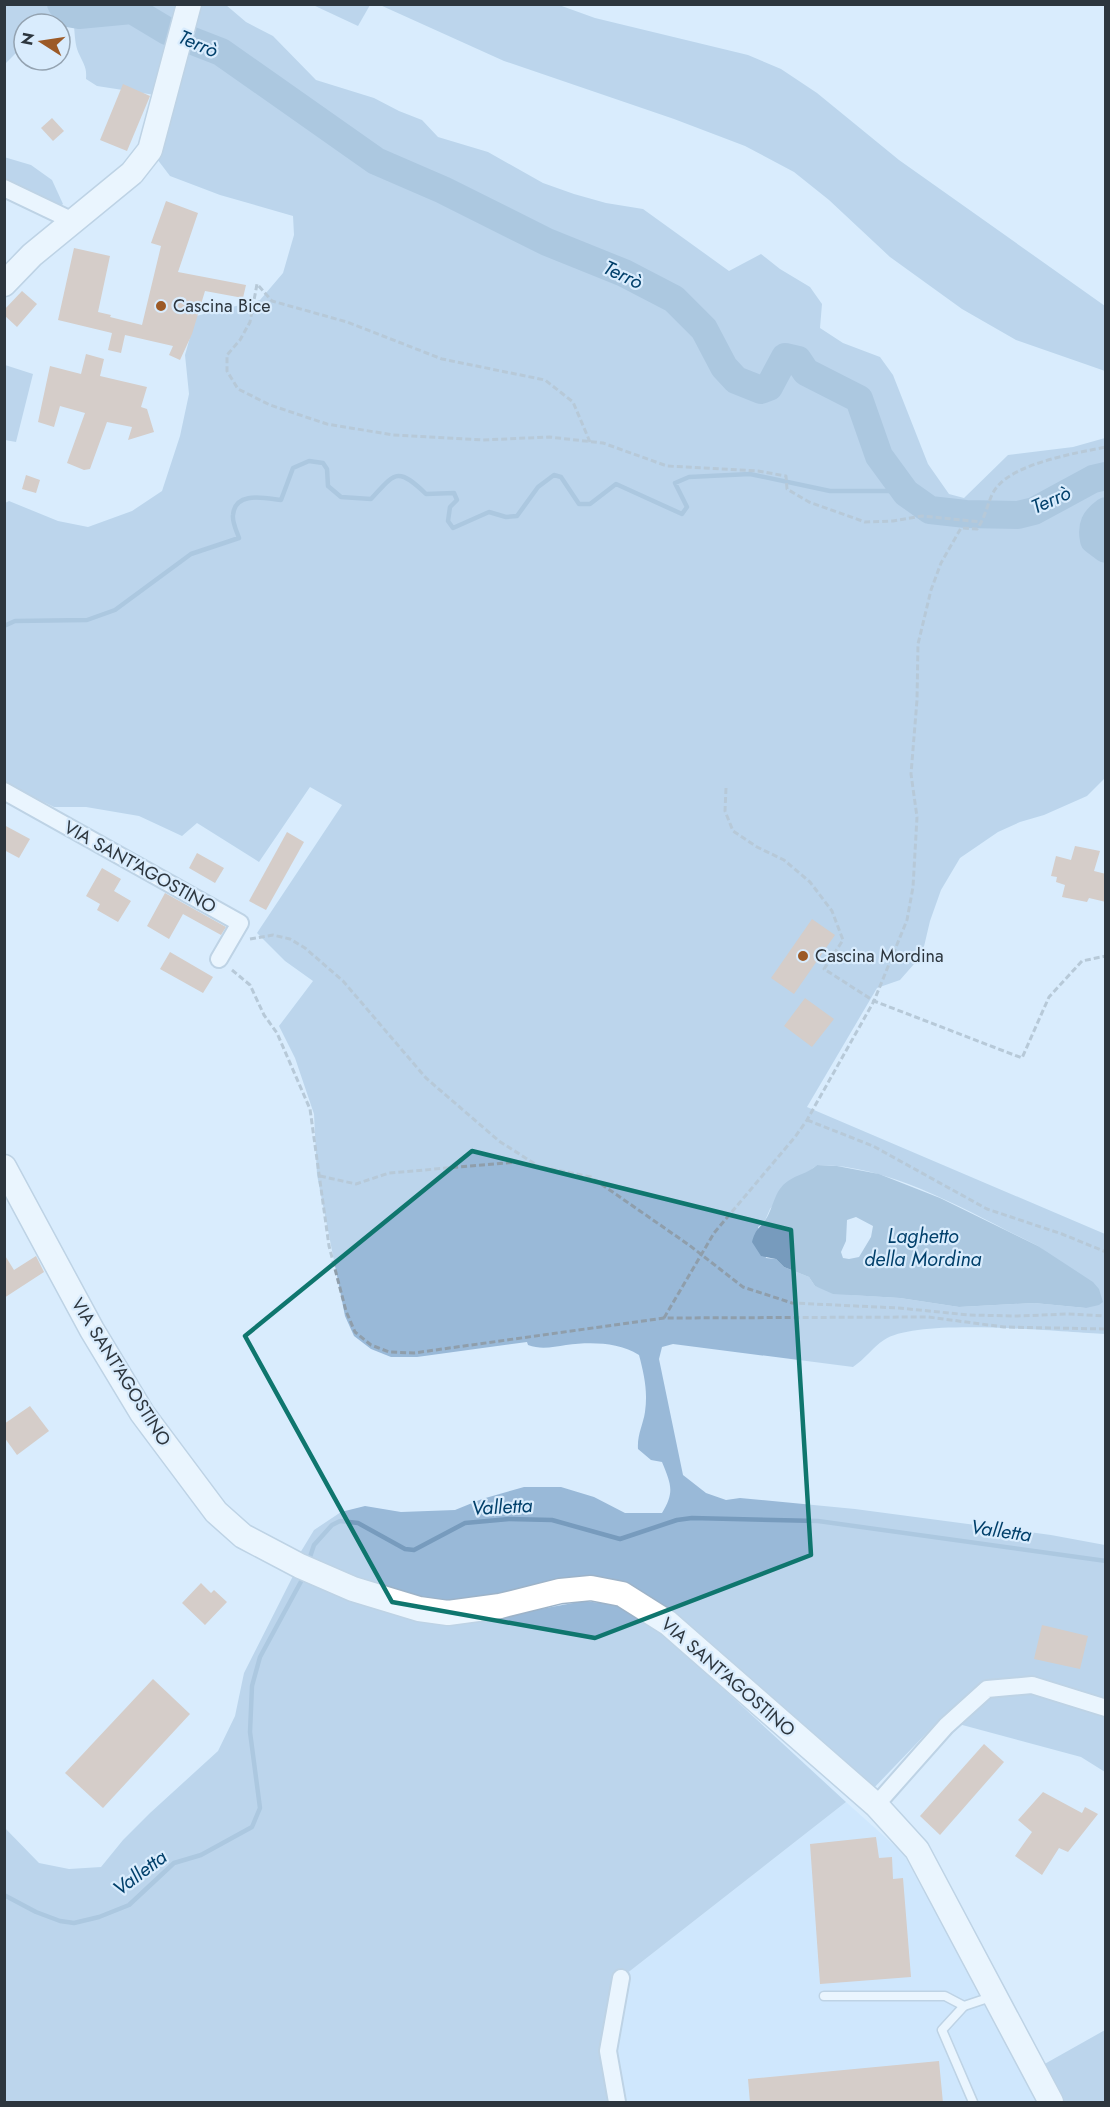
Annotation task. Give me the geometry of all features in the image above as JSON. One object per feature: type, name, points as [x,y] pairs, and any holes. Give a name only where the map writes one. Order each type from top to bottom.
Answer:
[{"type":"street","points":[[6,280],[32,255],[132,173],[150,150],[189,7]]},
{"type":"street","points":[[4,188],[73,222]]},
{"type":"street","name":"VIA SANT'AGOSTINO","points":[[4,791],[240,923],[219,959]]},
{"type":"street","name":"VIA SANT'AGOSTINO","points":[[4,1167],[92,1330],[142,1413],[216,1512],[243,1536],[308,1569],[353,1589],[419,1609],[448,1613],[500,1605],[560,1591],[591,1588],[622,1594],[668,1623],[876,1805],[917,1850],[1051,2103]]},
{"type":"street","points":[[876,1805],[946,1726],[987,1689],[1032,1685],[1106,1708]]},
{"type":"street","points":[[617,2103],[608,2051],[621,1978]]},
{"type":"lane","points":[[824,1996],[945,1996],[964,2006]]},
{"type":"lane","points":[[973,2103],[942,2030],[964,2006],[994,1996]]},
{"type":"path","points":[[590,442],[573,402],[545,380],[442,359],[347,322],[272,301],[257,284],[250,322],[240,340],[227,355],[227,371],[238,389],[270,405],[327,424],[393,435],[483,440],[549,437],[590,442],[603,443],[667,466],[758,471],[786,476],[787,489],[809,502],[865,522],[893,521],[922,516],[982,522]]},
{"type":"path","points":[[664,1318],[714,1233],[807,1120],[874,1001],[907,920],[913,887],[917,817],[911,774],[917,700],[918,644],[931,590],[941,563],[962,528],[977,529],[996,487],[1013,474],[1032,466],[1106,447]]},
{"type":"path","points":[[726,788],[725,811],[733,831],[757,847],[784,860],[810,882],[832,911],[843,940],[824,969],[874,1001],[1022,1058],[1049,997],[1082,961],[1106,956]]},
{"type":"path","points":[[250,939],[273,935],[290,939],[305,948],[344,981],[426,1078],[499,1141],[540,1167]]},
{"type":"path","points":[[219,959],[250,985],[264,1015],[277,1033],[310,1109],[329,1246],[346,1311],[355,1332],[371,1345],[389,1352],[414,1353],[664,1318],[928,1317],[1004,1327],[1106,1329]]},
{"type":"path","points":[[807,1120],[873,1146],[987,1209],[1062,1234],[1106,1252]]},
{"type":"path","points":[[320,1176],[356,1184],[389,1173],[517,1162],[591,1177],[702,1255],[743,1287],[792,1303],[899,1308],[969,1315],[1106,1316]]},
{"type":"highlighted area","points":[[472,1151],[791,1230],[811,1555],[595,1638],[392,1602],[245,1336]]},
{"type":"shaded area","points":[[5,5],[179,5],[155,95],[97,86],[86,79],[85,67],[76,45],[72,12],[12,12],[12,57],[5,64]]},
{"type":"shaded area","points":[[196,5],[226,5],[246,22],[273,36],[316,80],[374,98],[422,120],[438,137],[488,152],[543,183],[606,203],[643,209],[729,271],[761,254],[780,269],[810,287],[822,304],[820,328],[843,343],[880,357],[893,375],[928,464],[949,494],[964,498],[1008,455],[1073,447],[1105,438],[1105,778],[1087,796],[998,832],[960,858],[941,890],[930,921],[922,955],[900,980],[877,988],[807,1107],[1105,1234],[1105,1334],[957,1327],[927,1329],[901,1333],[884,1340],[853,1367],[673,1344],[662,1347],[659,1359],[683,1475],[706,1493],[726,1500],[740,1498],[855,1509],[1051,1535],[1105,1545],[1105,1772],[1081,1757],[940,1719],[871,1791],[688,1627],[657,1601],[634,1587],[610,1580],[519,1590],[450,1605],[414,1600],[297,1558],[314,1530],[341,1512],[365,1506],[401,1512],[455,1510],[482,1499],[524,1487],[561,1487],[594,1497],[625,1513],[662,1513],[669,1499],[670,1488],[662,1462],[651,1460],[638,1449],[645,1412],[646,1390],[639,1355],[631,1351],[613,1345],[594,1343],[547,1348],[528,1345],[527,1342],[417,1357],[391,1357],[371,1349],[354,1336],[345,1316],[317,1175],[314,1114],[295,1058],[279,1026],[313,981],[285,961],[257,933],[342,805],[310,787],[259,862],[197,823],[182,836],[139,816],[86,807],[54,807],[5,783],[5,503],[9,501],[58,521],[88,527],[132,511],[162,491],[180,436],[189,394],[185,355],[196,316],[260,300],[283,273],[294,235],[293,216],[220,195],[170,176],[154,155]],"holes":[[[817,1165],[845,1167],[873,1173],[930,1193],[1038,1246],[1046,1252],[1086,1308],[1034,1303],[959,1307],[900,1298],[851,1295],[815,1286],[809,1277],[784,1267],[776,1259],[766,1258],[758,1227],[764,1223],[770,1209],[797,1177]]]},
{"type":"shaded area","points":[[313,5],[370,5],[358,26]]},
{"type":"shaded area","points":[[380,5],[559,5],[595,18],[748,55],[781,69],[817,93],[899,160],[1105,306],[1105,371],[1016,340],[962,309],[890,257],[829,200],[794,172],[745,146],[674,119],[504,61]]},
{"type":"shaded area","points":[[4,157],[31,165],[52,180],[63,204],[47,218],[5,193]]},
{"type":"shaded area","points":[[5,365],[33,374],[16,442],[5,440]]},
{"type":"shaded area","points":[[294,1574],[497,1617],[584,1601],[618,1605],[665,1635],[846,1802],[621,1978],[608,2051],[617,2102],[5,2102],[4,1827],[39,1863],[69,1869],[101,1867],[123,1840],[150,1813],[218,1751],[235,1716],[244,1673]]},
{"type":"shaded area","points":[[846,1802],[903,1853],[1040,2102],[617,2102],[608,2051],[621,1978]]},
{"type":"shaded area","points":[[1105,2030],[1105,2102],[1060,2102],[1041,2066]]},
{"type":"water","name":"Laghetto della Mordina","points":[[817,1165],[837,1166],[879,1174],[940,1198],[1038,1246],[1093,1282],[1099,1289],[1103,1302],[1086,1308],[1034,1303],[959,1307],[900,1298],[833,1294],[815,1286],[809,1277],[784,1267],[776,1259],[761,1256],[752,1242],[783,1185]],"holes":[[[856,1217],[873,1226],[871,1237],[859,1257],[843,1258],[841,1252],[846,1241],[847,1220]]]},
{"type":"building","points":[[123,84],[150,96],[127,151],[100,140]]},
{"type":"building","points":[[52,118],[64,131],[53,141],[41,128]]},
{"type":"building","points":[[166,201],[198,213],[178,272],[246,285],[243,298],[205,291],[192,334],[180,360],[169,355],[173,346],[125,335],[121,353],[108,350],[112,333],[58,320],[74,248],[110,256],[98,312],[142,325],[161,246],[151,243]]},
{"type":"building","points":[[22,291],[37,304],[17,327],[4,315],[4,310]]},
{"type":"building","points":[[86,354],[104,359],[100,376],[147,387],[141,407],[147,409],[154,432],[128,440],[132,427],[107,422],[90,469],[84,470],[67,463],[85,413],[60,406],[54,427],[38,422],[50,366],[81,374]]},
{"type":"building","points":[[26,475],[40,480],[36,493],[22,489]]},
{"type":"building","points":[[4,825],[30,839],[19,858],[4,850]]},
{"type":"building","points":[[287,832],[304,842],[266,910],[249,901]]},
{"type":"building","points":[[1075,846],[1100,851],[1094,871],[1106,874],[1106,902],[1089,898],[1087,902],[1062,897],[1065,885],[1056,882],[1057,877],[1051,876],[1056,856],[1071,860]]},
{"type":"building","points":[[197,853],[224,868],[215,883],[189,868]]},
{"type":"building","points":[[102,868],[121,879],[114,891],[131,901],[118,922],[97,910],[100,904],[86,896]]},
{"type":"building","points":[[165,893],[226,927],[221,935],[183,914],[169,939],[147,926]]},
{"type":"building","name":"Cascina Mordina","points":[[812,919],[835,935],[794,994],[771,978]]},
{"type":"building","points":[[170,952],[213,977],[203,993],[160,969]]},
{"type":"building","points":[[805,998],[834,1019],[812,1047],[784,1026]]},
{"type":"building","points":[[4,1254],[14,1270],[36,1256],[44,1272],[4,1298]]},
{"type":"building","points":[[30,1406],[49,1431],[17,1455],[4,1437],[4,1424]]},
{"type":"building","points":[[201,1583],[211,1593],[214,1590],[227,1602],[205,1625],[182,1603]]},
{"type":"building","points":[[1042,1625],[1088,1636],[1080,1669],[1034,1659]]},
{"type":"building","points":[[153,1679],[190,1714],[103,1808],[65,1773]]},
{"type":"building","points":[[984,1744],[1004,1762],[940,1835],[920,1816]]},
{"type":"building","points":[[1043,1792],[1082,1813],[1085,1807],[1098,1814],[1068,1852],[1059,1848],[1042,1875],[1015,1856],[1032,1832],[1018,1820]]},
{"type":"building","points":[[876,1837],[879,1858],[892,1857],[893,1879],[903,1878],[911,1977],[820,1984],[810,1844]]},
{"type":"building","points":[[939,2061],[943,2103],[750,2103],[748,2079]]},
{"type":"waterway","name":"Terrò","points":[[61,4],[67,13],[79,15],[132,10],[167,31],[221,52],[376,161],[443,190],[547,242],[624,273],[674,299],[704,329],[724,367],[736,380],[761,390],[769,387],[785,357],[798,360],[806,372],[859,399],[879,456],[906,493],[930,510],[966,514],[1018,515],[1034,511],[1093,479],[1106,476]]},
{"type":"waterway","points":[[4,626],[15,621],[87,620],[115,610],[191,554],[239,538],[233,518],[235,507],[239,502],[251,498],[281,500],[293,468],[309,461],[323,463],[327,469],[328,486],[341,497],[371,499],[386,483],[397,476],[409,479],[426,494],[454,493],[457,500],[450,507],[448,521],[453,528],[489,512],[506,517],[517,516],[538,487],[554,475],[561,477],[579,504],[590,504],[616,484],[682,514],[687,507],[675,483],[689,477],[750,474],[830,491],[904,491]]},
{"type":"waterway","name":"Terrò","points":[[1106,511],[1097,520],[1093,531],[1094,540],[1106,549]]},
{"type":"waterway","name":"Valletta","points":[[308,1563],[314,1545],[332,1525],[340,1521],[358,1523],[405,1549],[414,1550],[465,1523],[509,1519],[552,1520],[620,1539],[677,1520],[692,1518],[818,1521],[1106,1561]]},
{"type":"waterway","name":"Valletta","points":[[4,1895],[36,1912],[60,1921],[74,1923],[99,1917],[129,1905],[174,1863],[201,1855],[252,1827],[260,1808],[250,1732],[252,1686],[260,1657],[304,1576]]},
{"type":"place","name":"Cascina Bice","points":[[161,306]]},
{"type":"place","name":"Cascina Mordina","points":[[803,956]]}]
